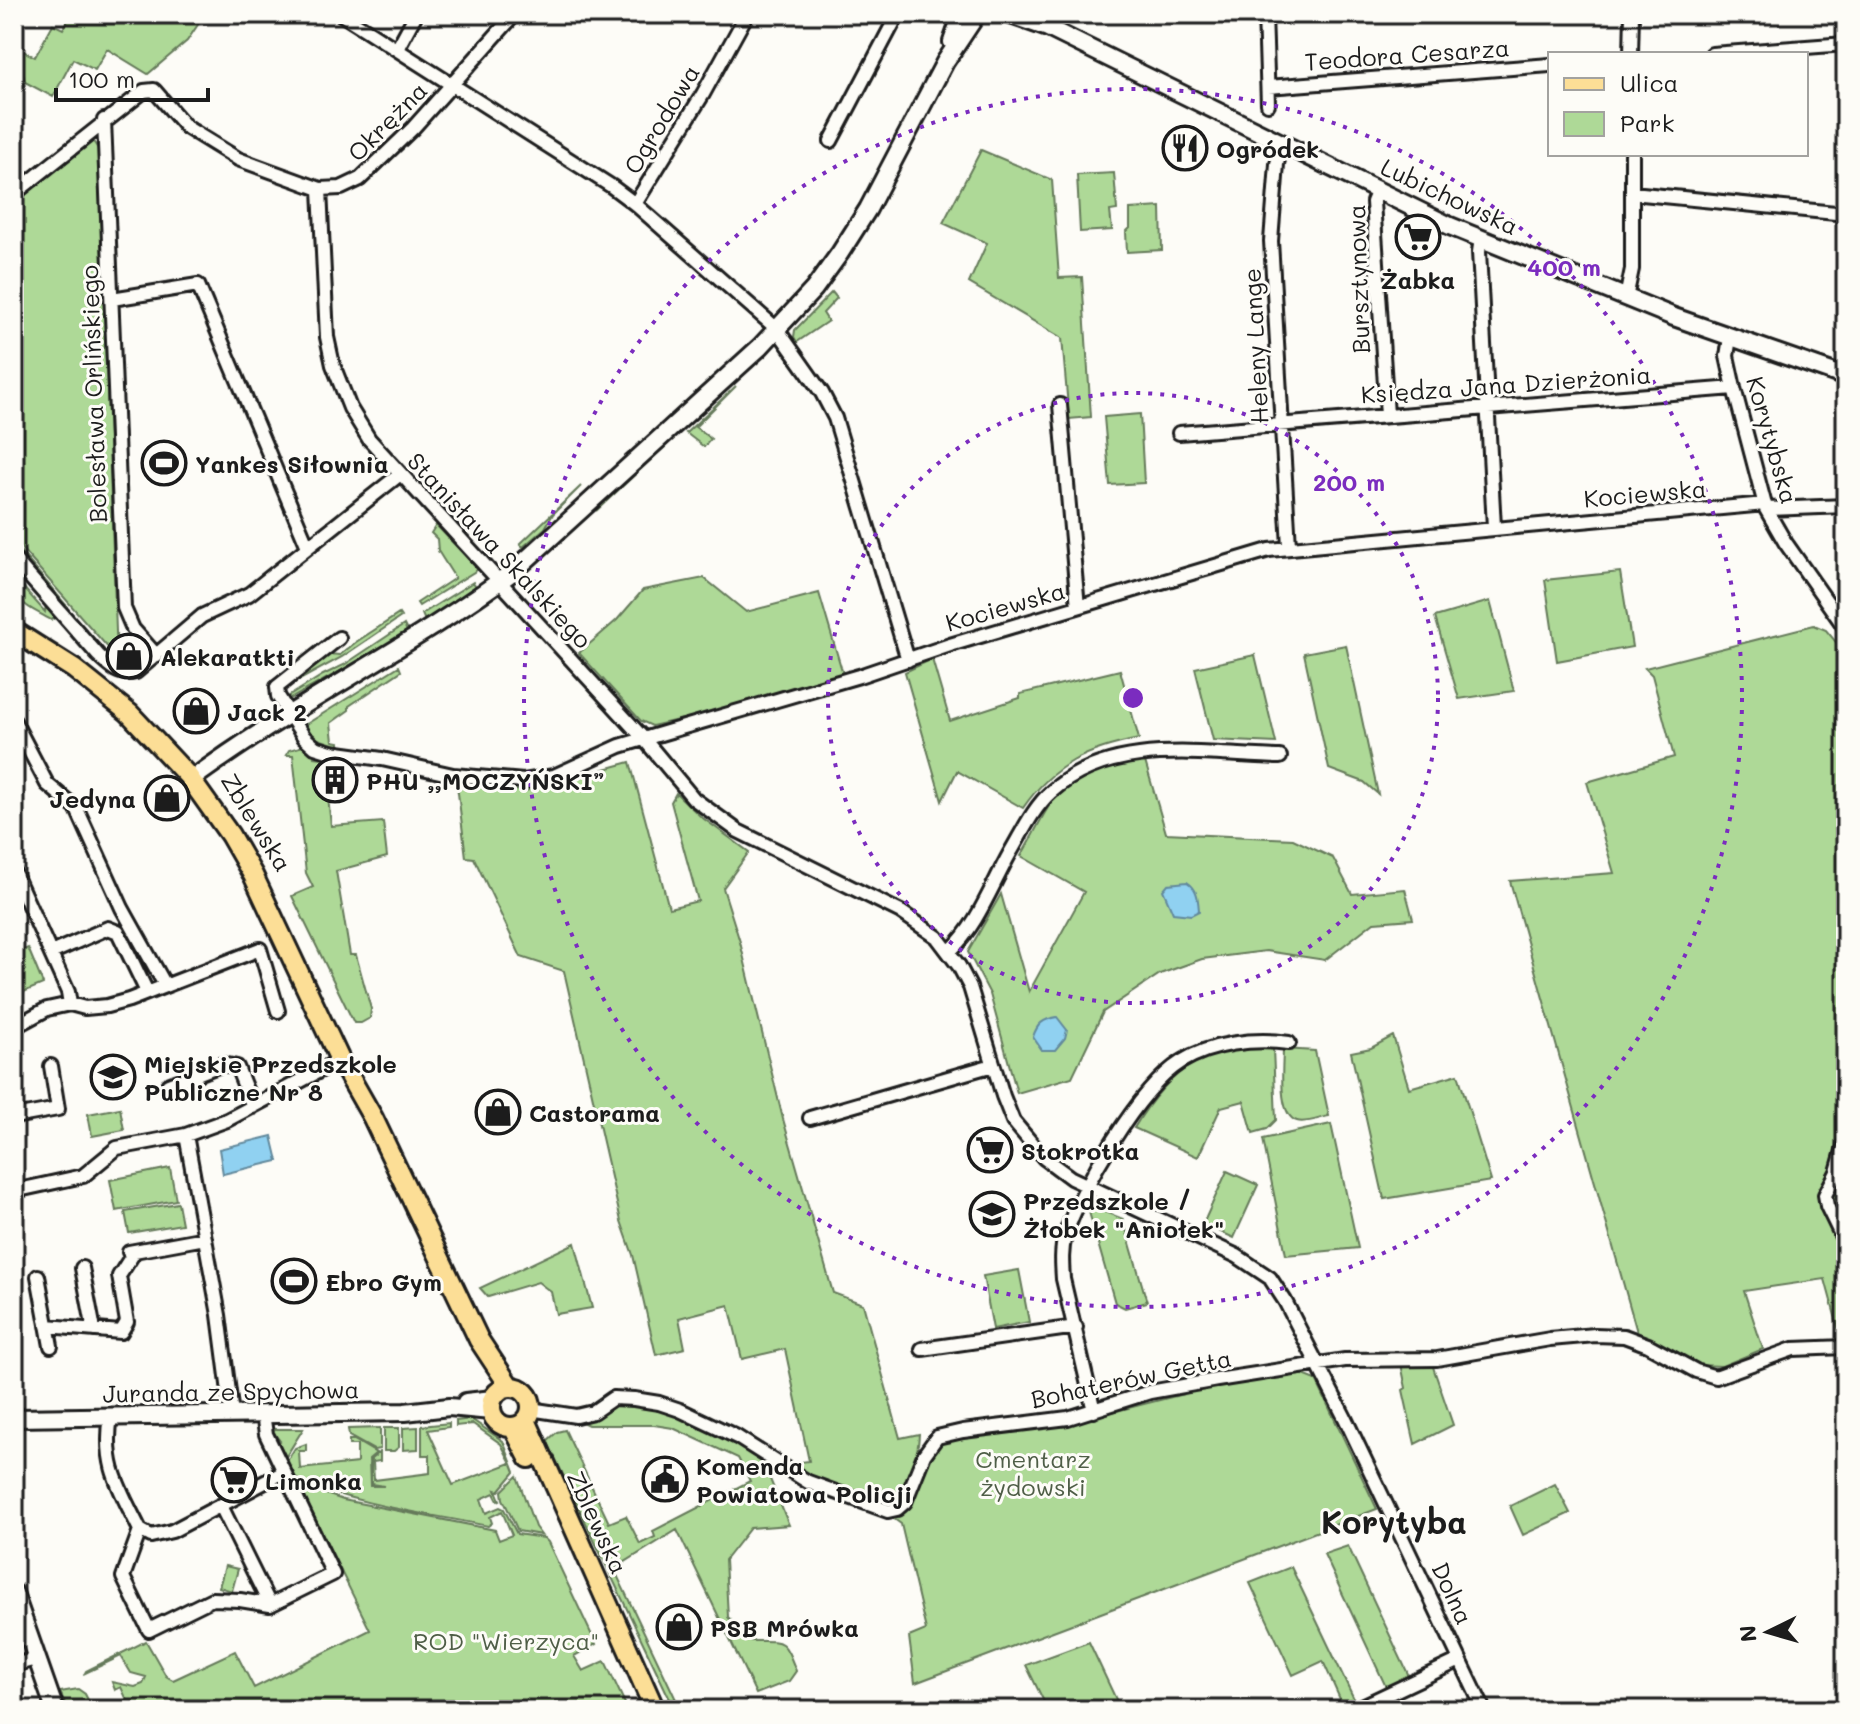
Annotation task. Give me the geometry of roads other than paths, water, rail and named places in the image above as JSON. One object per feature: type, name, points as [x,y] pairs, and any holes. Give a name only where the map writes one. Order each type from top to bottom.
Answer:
[{"type":"main road","name":"Zblewska","points":[[14,616],[68,650],[118,691],[153,723],[195,777],[253,875],[340,1060],[373,1118],[479,1340],[498,1397]]},
{"type":"main road","name":"Zblewska","points":[[14,631],[104,692],[224,808],[261,870],[353,1066],[373,1118]]},
{"type":"main road","points":[[523,1391],[527,1396],[523,1418],[499,1423],[498,1397],[523,1391]]},
{"type":"main road","name":"Zblewska","points":[[523,1418],[608,1600],[625,1646],[655,1710]]},
{"type":"street","points":[[341,14],[635,204],[777,329],[822,393],[835,418],[908,660]]},
{"type":"street","points":[[397,49],[416,14]]},
{"type":"street","name":"Okrężna","points":[[320,189],[341,188],[360,179],[453,86],[515,14]]},
{"type":"street","name":"Ogrodowa","points":[[635,204],[703,94],[747,14]]},
{"type":"street","points":[[831,141],[898,14]]},
{"type":"street","points":[[945,62],[962,14]]},
{"type":"street","points":[[195,777],[501,581],[530,558],[777,329],[814,289],[858,226],[945,62],[977,14]]},
{"type":"street","name":"Lubichowska","points":[[1008,14],[1048,28]]},
{"type":"street","name":"Lubichowska","points":[[1026,14],[1048,28],[1481,238],[1730,338],[1846,377]]},
{"type":"street","points":[[1265,14],[1268,104]]},
{"type":"street","points":[[1631,52],[1632,14]]},
{"type":"street","points":[[1739,52],[1846,44]]},
{"type":"street","name":"Teodora Cesarza","points":[[1268,87],[1548,65]]},
{"type":"street","points":[[14,194],[104,120],[144,91],[154,90],[186,127],[204,140],[238,159],[320,189]]},
{"type":"street","name":"Bolesława Orlińskiego","points":[[104,120],[124,608],[133,629],[157,656]]},
{"type":"street","name":"Heleny Lange","points":[[1282,143],[1277,164],[1271,241],[1289,546]]},
{"type":"street","points":[[1626,298],[1632,269],[1632,156]]},
{"type":"street","name":"Stanisława Skalskiego","points":[[320,189],[327,337],[333,365],[350,408],[369,439],[644,739],[694,799],[718,818],[901,912],[937,937],[950,951]]},
{"type":"street","name":"Bursztynowa","points":[[1378,190],[1373,202],[1387,415]]},
{"type":"street","points":[[1632,193],[1846,214]]},
{"type":"street","points":[[1481,238],[1479,252],[1494,527]]},
{"type":"street","points":[[112,299],[198,285],[308,547]]},
{"type":"street","name":"Korytybska","points":[[1730,338],[1727,356],[1765,506],[1788,548],[1846,629]]},
{"type":"street","name":"Księdza Jana Dzierżonia","points":[[1179,433],[1734,388]]},
{"type":"street","points":[[1060,405],[1078,607]]},
{"type":"street","points":[[14,559],[111,668],[126,674],[136,672],[202,616],[249,594],[399,475]]},
{"type":"street","name":"Kociewska","points":[[289,714],[304,737],[315,747],[331,752],[473,778],[524,781],[554,776],[620,746],[1289,546],[1765,506],[1846,506]]},
{"type":"street","points":[[289,714],[276,693],[277,687],[339,638]]},
{"type":"street","points":[[14,721],[47,784],[77,809],[122,908],[165,985]]},
{"type":"street","points":[[950,951],[968,929],[1042,802],[1070,779],[1121,757],[1151,753],[1280,757]]},
{"type":"street","points":[[14,872],[17,889],[51,953],[70,1004]]},
{"type":"street","points":[[51,953],[108,928],[118,932],[147,992]]},
{"type":"street","points":[[14,1027],[47,1009],[70,1004],[85,1008],[107,1006],[260,949],[278,1011]]},
{"type":"street","name":"Dolna","points":[[950,951],[970,987],[1013,1121],[1028,1141],[1061,1171],[1088,1187],[1237,1256],[1264,1272],[1278,1288],[1319,1365],[1484,1710]]},
{"type":"street","points":[[1094,1411],[1063,1279],[1061,1258],[1065,1236],[1088,1187],[1119,1133],[1143,1100],[1181,1062],[1227,1045],[1276,1041],[1289,1043]]},
{"type":"street","points":[[14,1191],[83,1176],[117,1148],[186,1135],[253,1107],[340,1060]]},
{"type":"street","points":[[168,1085],[223,1064],[237,1067],[253,1107]]},
{"type":"street","points":[[810,1118],[993,1065]]},
{"type":"street","points":[[14,1117],[58,1109],[51,1066]]},
{"type":"street","points":[[186,1135],[219,1315],[232,1415]]},
{"type":"street","points":[[1846,1140],[1825,1201],[1846,1245]]},
{"type":"street","points":[[47,1326],[121,1332],[127,1322],[119,1276],[129,1252],[205,1238]]},
{"type":"street","points":[[82,1268],[94,1330]]},
{"type":"street","points":[[38,1276],[51,1346]]},
{"type":"street","points":[[922,1349],[1076,1327]]},
{"type":"street","name":"Bohaterów Getta","points":[[523,1418],[576,1416],[593,1412],[608,1400],[634,1399],[680,1410],[737,1437],[808,1482],[888,1511],[897,1509],[905,1502],[924,1455],[937,1437],[1054,1420],[1094,1411],[1150,1392],[1345,1360],[1437,1359],[1550,1339],[1595,1335],[1624,1336],[1696,1371],[1716,1377],[1793,1349],[1846,1347]]},
{"type":"street","name":"Juranda ze Spychowa","points":[[14,1418],[405,1412],[498,1397]]},
{"type":"street","points":[[140,1530],[123,1577],[149,1630],[212,1599],[270,1605],[333,1574],[264,1429],[263,1414]]},
{"type":"street","points":[[111,1416],[107,1440],[112,1472],[140,1530],[151,1536],[172,1531],[284,1472]]},
{"type":"street","points":[[221,1506],[270,1605]]},
{"type":"street","points":[[14,1593],[55,1710]]},
{"type":"street","points":[[14,1665],[36,1659]]},
{"type":"street","points":[[1354,1710],[1460,1660]]},
{"type":"water","points":[[1187,882],[1198,898],[1199,911],[1191,915],[1173,913],[1163,890],[1168,884]]},
{"type":"water","points":[[1057,1017],[1067,1030],[1065,1038],[1055,1050],[1042,1050],[1033,1037],[1035,1032],[1041,1023]]},
{"type":"water","points":[[272,1136],[278,1161],[223,1174],[219,1149]]},
{"type":"place","name":"Ogródek","points":[[1185,148]]},
{"type":"place","name":"Żabka","points":[[1418,237]]},
{"type":"place","name":"Yankes Siłownia","points":[[164,463]]},
{"type":"place","name":"Alekaratkti","points":[[129,656]]},
{"type":"place","name":"Jack 2","points":[[196,711]]},
{"type":"place","name":"PHU ,,MOCZYŃSKI”","points":[[335,780]]},
{"type":"place","name":"Jedyna","points":[[167,798]]},
{"type":"place","name":"Miejskie Przedszkole Publiczne Nr 8","points":[[113,1077]]},
{"type":"place","name":"Castorama","points":[[498,1112]]},
{"type":"place","name":"Stokrotka","points":[[990,1150]]},
{"type":"place","name":"Przedszkole / Żłobek \"Aniołek\"","points":[[992,1214]]},
{"type":"place","name":"Ebro Gym","points":[[294,1281]]},
{"type":"place","name":"Komenda Powiatowa Policji","points":[[665,1479]]},
{"type":"place","name":"Limonka","points":[[234,1480]]},
{"type":"place","name":"PSB Mrówka","points":[[679,1627]]},
{"type":"district","name":"Korytyba","points":[[1394,1521]]},
{"type":"park label","name":"Cmentarz żydowski","points":[[1033,1472]]},
{"type":"park label","name":"ROD \"Wierzyca\"","points":[[506,1640]]}]
